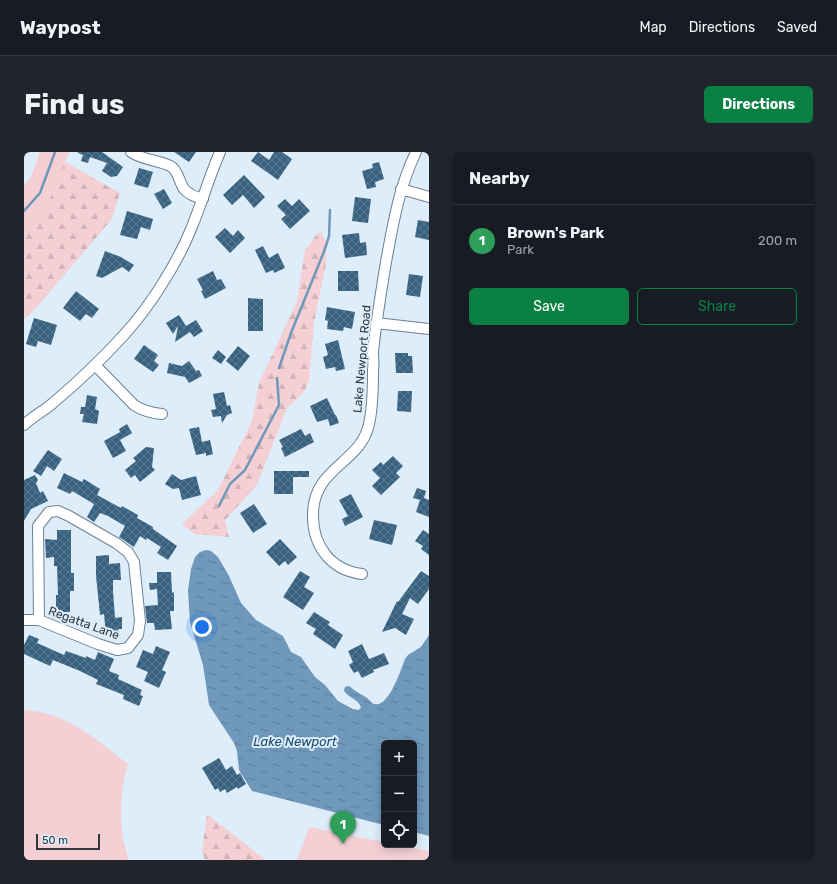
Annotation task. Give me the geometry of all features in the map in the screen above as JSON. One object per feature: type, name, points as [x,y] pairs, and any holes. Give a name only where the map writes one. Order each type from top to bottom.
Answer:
[{"type":"street","points":[[131,152],[137,156],[169,165],[178,174],[184,188],[188,193],[203,199]]},
{"type":"street","points":[[24,425],[52,404],[95,365],[124,335],[142,312],[161,285],[191,230],[220,152]]},
{"type":"street","name":"Lake Newport Road","points":[[362,574],[343,570],[329,559],[318,541],[314,530],[313,513],[317,493],[322,483],[335,468],[360,446],[366,435],[372,412],[374,368],[373,354],[376,323],[395,214],[401,189],[416,152]]},
{"type":"street","points":[[401,189],[429,197]]},
{"type":"street","points":[[376,323],[429,329]]},
{"type":"street","points":[[95,365],[134,405],[150,413],[162,414]]},
{"type":"street","name":"Regatta Lane","points":[[24,620],[39,620],[117,650],[128,648],[138,635],[140,621],[134,562],[128,552],[69,516],[58,511],[49,512],[38,526],[39,620]]},
{"type":"green space","points":[[40,152],[69,152],[65,162],[120,193],[112,219],[36,308],[24,319],[24,185],[31,178]]},
{"type":"green space","points":[[40,152],[69,152],[49,202],[24,235],[24,188],[31,178]]},
{"type":"green space","points":[[320,230],[326,241],[326,264],[314,322],[309,381],[304,392],[287,408],[257,485],[225,520],[229,537],[194,534],[182,524],[218,490],[252,421],[259,383],[297,301],[305,250]]},
{"type":"green space","points":[[24,710],[54,716],[80,728],[128,764],[121,800],[121,824],[125,848],[129,860],[24,860]]},
{"type":"green space","points":[[207,814],[266,860],[205,860],[202,851]]},
{"type":"green space","points":[[309,827],[381,841],[381,848],[414,848],[429,851],[429,860],[297,860]]},
{"type":"water","name":"Lake Newport","points":[[206,550],[211,551],[218,557],[229,576],[241,603],[256,620],[283,636],[291,652],[301,657],[315,677],[325,685],[338,701],[353,709],[358,710],[361,708],[356,701],[344,691],[345,687],[349,686],[373,704],[379,704],[385,700],[394,687],[405,659],[408,655],[421,647],[429,635],[429,836],[417,833],[417,740],[381,740],[381,824],[252,791],[239,770],[237,751],[234,743],[209,705],[203,665],[190,622],[188,591],[191,569],[195,557],[200,552]]},
{"type":"building","points":[[78,152],[102,152],[123,167],[117,176],[111,177],[102,171],[107,163],[90,157],[88,163],[81,161],[83,155]]},
{"type":"building","points":[[174,152],[196,152],[189,162]]},
{"type":"building","points":[[258,152],[269,160],[274,152],[282,152],[292,159],[278,180],[251,161]]},
{"type":"building","points":[[379,162],[384,179],[375,182],[376,187],[367,189],[362,171],[373,168],[372,164]]},
{"type":"building","points":[[139,168],[153,172],[148,188],[134,184]]},
{"type":"building","points":[[244,175],[265,197],[254,208],[243,195],[232,205],[223,195]]},
{"type":"building","points":[[164,189],[172,203],[163,209],[154,194]]},
{"type":"building","points":[[355,197],[371,199],[368,223],[352,221]]},
{"type":"building","points":[[285,199],[292,206],[299,199],[310,211],[290,229],[281,219],[286,215],[277,206]]},
{"type":"building","points":[[127,211],[153,219],[150,230],[141,227],[137,239],[120,235]]},
{"type":"building","points":[[418,220],[429,222],[429,240],[415,237]]},
{"type":"building","points":[[225,228],[233,236],[238,230],[245,238],[230,253],[215,237]]},
{"type":"building","points":[[359,233],[360,243],[366,242],[367,255],[345,258],[342,235]]},
{"type":"building","points":[[263,246],[269,258],[278,253],[285,268],[274,273],[273,270],[266,273],[255,250]]},
{"type":"building","points":[[105,251],[121,257],[134,265],[129,272],[122,267],[102,278],[96,276]]},
{"type":"building","points":[[213,271],[217,280],[221,279],[226,288],[205,299],[201,291],[203,290],[197,279]]},
{"type":"building","points":[[338,271],[358,271],[359,291],[338,291]]},
{"type":"building","points":[[409,274],[423,276],[420,297],[406,295]]},
{"type":"building","points":[[76,291],[99,309],[92,318],[86,314],[80,321],[63,308]]},
{"type":"building","points":[[248,298],[263,299],[263,331],[248,331]]},
{"type":"building","points":[[327,307],[355,312],[352,329],[344,327],[343,331],[327,329],[328,321],[325,320]]},
{"type":"building","points":[[179,315],[186,326],[196,320],[203,331],[194,337],[190,332],[175,342],[178,326],[173,334],[166,323]]},
{"type":"building","points":[[34,318],[57,325],[51,345],[38,341],[36,347],[26,344]]},
{"type":"building","points":[[338,340],[345,369],[336,371],[335,367],[326,369],[323,357],[328,355],[325,344]]},
{"type":"building","points":[[144,345],[158,355],[154,361],[159,365],[153,372],[134,359]]},
{"type":"building","points":[[238,346],[250,356],[238,371],[226,361]]},
{"type":"building","points":[[218,350],[226,357],[221,364],[212,358]]},
{"type":"building","points":[[395,353],[408,353],[408,356],[412,356],[413,373],[396,373]]},
{"type":"building","points":[[189,361],[196,371],[199,370],[202,376],[189,383],[185,377],[167,373],[169,363],[182,366]]},
{"type":"building","points":[[398,391],[412,391],[411,412],[397,411]]},
{"type":"building","points":[[224,392],[227,406],[230,405],[232,413],[227,415],[222,423],[221,416],[213,417],[211,410],[216,409],[213,394]]},
{"type":"building","points":[[87,395],[97,397],[95,409],[99,411],[97,424],[82,422],[84,414],[80,414],[81,407],[85,407]]},
{"type":"building","points":[[327,398],[339,423],[330,426],[328,419],[317,422],[310,406]]},
{"type":"building","points":[[127,424],[132,433],[120,440],[126,451],[113,458],[104,441],[120,432],[119,429]]},
{"type":"building","points":[[199,427],[202,442],[210,440],[213,454],[206,456],[206,453],[196,455],[189,429]]},
{"type":"building","points":[[301,429],[305,436],[310,433],[314,442],[285,457],[281,448],[283,447],[279,440]]},
{"type":"building","points":[[146,447],[154,448],[152,467],[155,470],[140,482],[135,475],[131,478],[125,470],[136,461],[133,458]]},
{"type":"building","points":[[48,450],[62,459],[54,471],[47,466],[41,476],[33,471]]},
{"type":"building","points":[[393,456],[403,466],[396,473],[400,477],[381,495],[372,486],[380,478],[372,470],[381,462],[383,465]]},
{"type":"building","points":[[274,471],[309,471],[309,477],[293,477],[293,494],[274,494]]},
{"type":"building","points":[[64,473],[82,482],[84,479],[100,489],[97,495],[138,515],[137,518],[153,527],[153,529],[177,546],[168,560],[157,553],[161,547],[147,538],[146,540],[140,536],[134,547],[119,537],[125,526],[108,516],[100,513],[94,522],[87,517],[94,504],[72,491],[70,494],[57,488]]},
{"type":"building","points":[[172,474],[181,480],[196,476],[201,495],[182,500],[179,488],[173,489],[165,484]]},
{"type":"building","points":[[35,475],[38,480],[36,483],[40,493],[43,491],[48,501],[31,509],[24,521],[24,480]]},
{"type":"building","points":[[417,488],[426,491],[424,498],[429,500],[429,517],[416,512],[420,500],[413,498]]},
{"type":"building","points":[[351,494],[363,517],[345,526],[342,519],[348,516],[339,500]]},
{"type":"building","points":[[254,504],[267,524],[253,533],[240,513]]},
{"type":"building","points":[[374,520],[397,525],[392,545],[369,539]]},
{"type":"building","points":[[57,530],[71,530],[71,573],[74,573],[74,591],[70,591],[70,612],[56,612],[56,595],[58,595],[57,566],[54,566],[54,557],[46,558],[45,539],[57,540]]},
{"type":"building","points":[[423,530],[429,534],[429,555],[421,549],[423,546],[415,541]]},
{"type":"building","points":[[280,539],[297,557],[288,565],[285,561],[279,566],[266,552]]},
{"type":"building","points":[[109,555],[109,564],[120,563],[121,580],[113,580],[113,591],[115,618],[122,617],[122,629],[118,629],[119,634],[106,635],[104,614],[100,615],[96,576],[96,556]]},
{"type":"building","points":[[300,571],[310,577],[304,587],[314,593],[303,610],[283,597]]},
{"type":"building","points":[[421,571],[429,576],[429,589],[418,604],[410,598],[402,614],[414,619],[406,635],[395,628],[382,632],[397,601],[398,602]]},
{"type":"building","points":[[157,572],[171,572],[172,593],[174,592],[174,611],[170,611],[172,629],[155,630],[154,623],[147,623],[145,606],[158,605],[157,589],[150,590],[149,583],[157,583]]},
{"type":"building","points":[[314,612],[330,622],[328,625],[343,635],[335,649],[313,634],[316,629],[306,623]]},
{"type":"building","points":[[29,635],[39,639],[37,643],[64,655],[66,651],[95,660],[98,652],[114,659],[109,671],[119,675],[118,679],[142,690],[140,695],[143,696],[139,706],[123,699],[124,695],[96,684],[98,680],[80,671],[53,660],[50,666],[24,654],[24,645]]},
{"type":"building","points":[[362,644],[369,659],[384,653],[389,664],[373,670],[374,672],[362,678],[358,671],[354,673],[349,665],[353,662],[348,651]]},
{"type":"building","points":[[156,646],[170,652],[162,670],[166,672],[159,688],[144,681],[148,672],[136,667],[143,650],[153,654]]},
{"type":"building","points":[[219,758],[226,770],[232,766],[237,775],[240,773],[246,784],[227,793],[225,789],[220,792],[218,788],[215,790],[202,768]]},
{"type":"waterway","points":[[24,211],[40,193],[55,152]]},
{"type":"waterway","points":[[279,368],[291,333],[325,249],[329,236],[330,210]]},
{"type":"waterway","points":[[219,506],[230,484],[245,470],[279,405],[277,378]]},
{"type":"place","name":"Brown's Park","points":[[343,844]]}]
